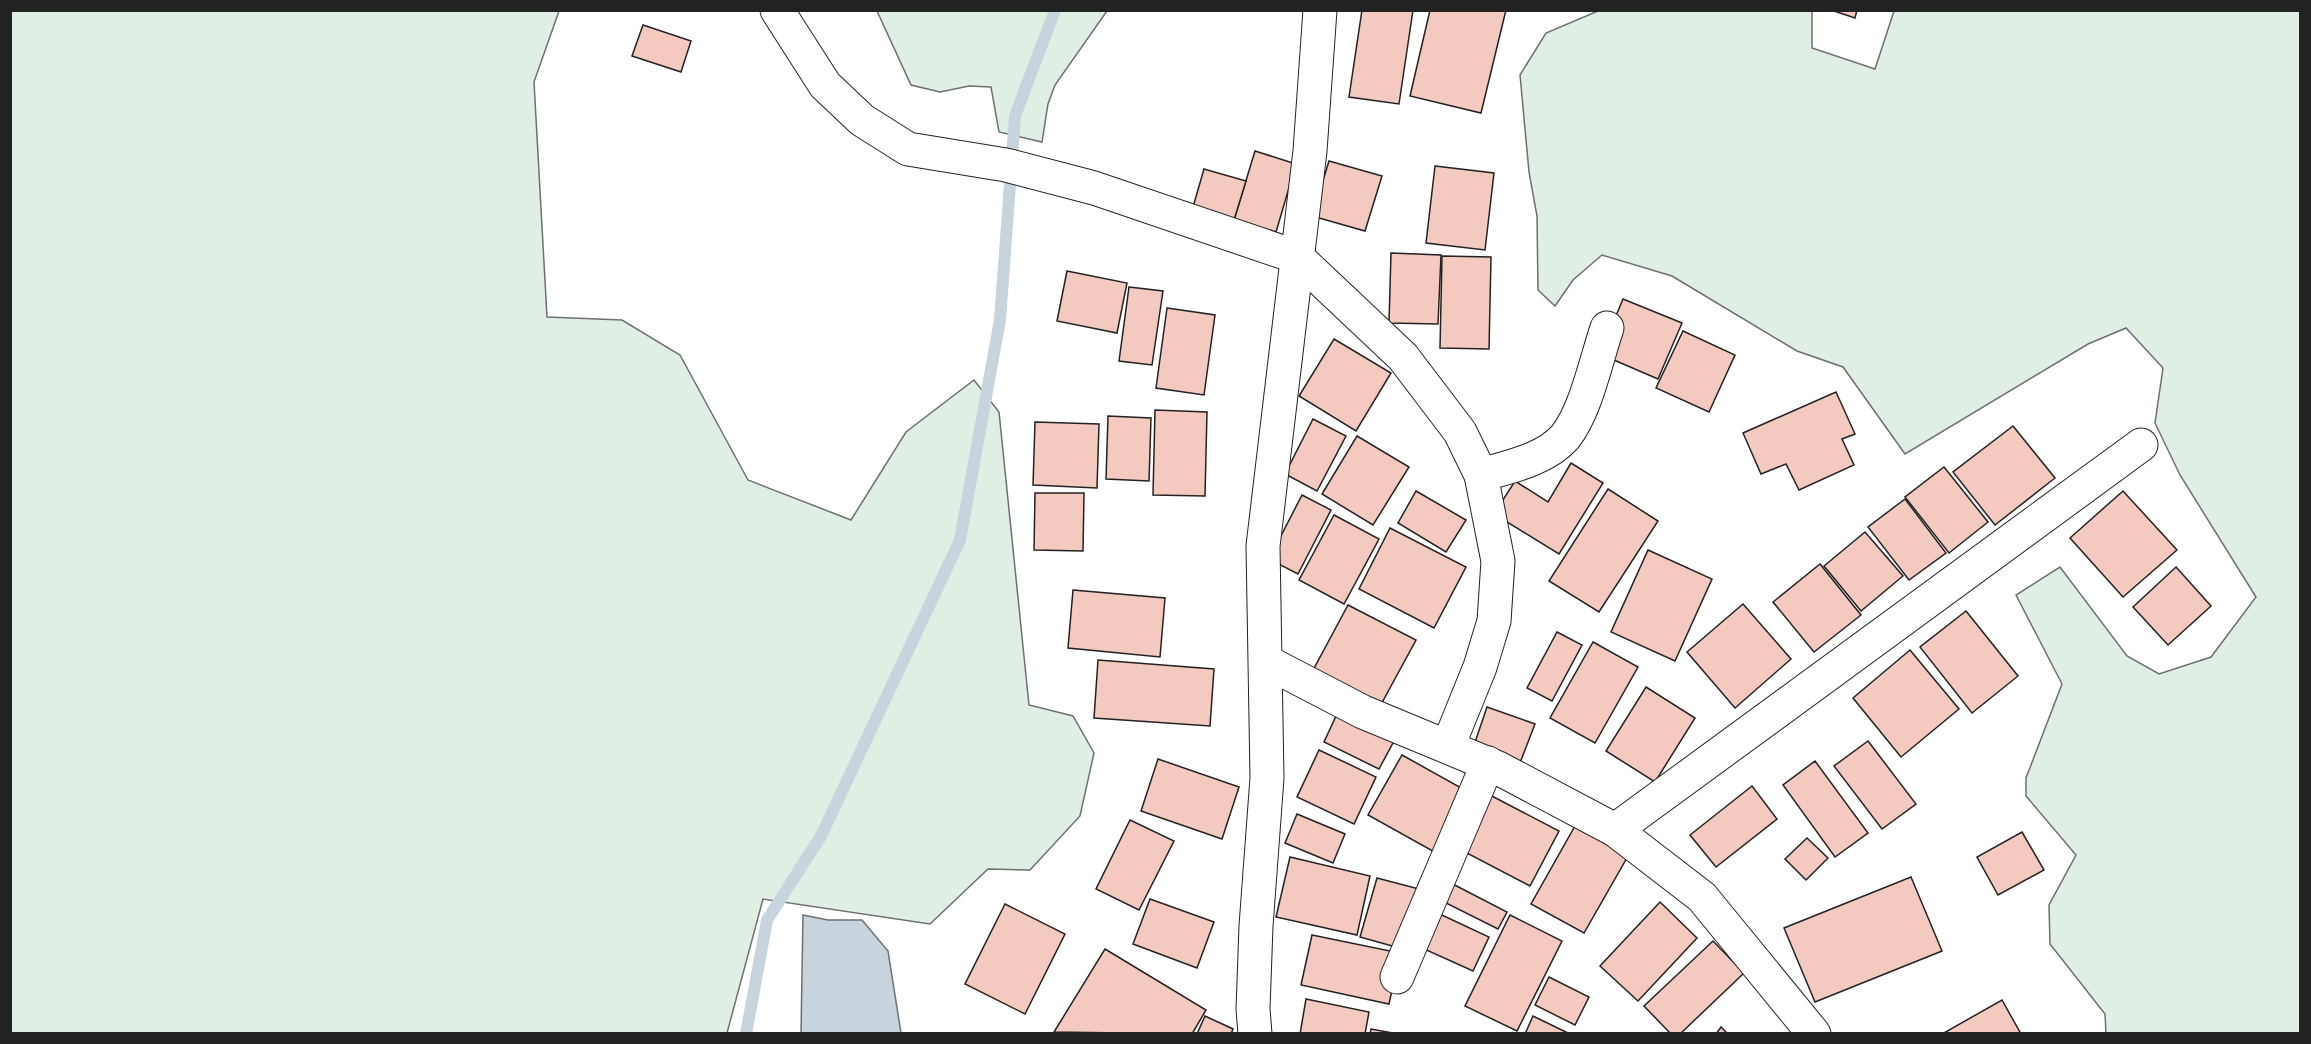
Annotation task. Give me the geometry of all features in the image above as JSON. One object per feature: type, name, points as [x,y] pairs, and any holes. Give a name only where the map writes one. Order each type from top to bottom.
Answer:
[{"type":"street","points":[[777,10],[825,85],[862,120],[908,149],[1006,165],[1094,188],[1298,257],[1403,357],[1460,432],[1481,475],[1498,561],[1494,621],[1480,667],[1448,746]]},
{"type":"street","points":[[1255,1034],[1253,1009],[1256,938],[1267,778],[1267,662],[1263,546],[1310,151],[1320,10]]},
{"type":"street","points":[[1481,475],[1524,463],[1551,449],[1564,437],[1578,414],[1607,328]]},
{"type":"street","points":[[1615,830],[2141,445]]},
{"type":"street","points":[[1267,662],[1363,712],[1488,763],[1615,830],[1702,897],[1814,1034]]},
{"type":"street","points":[[1397,977],[1488,763]]},
{"type":"green space","points":[[10,11],[559,11],[534,82],[547,317],[622,320],[680,355],[748,480],[851,520],[906,432],[974,380],[999,412],[1029,705],[1073,716],[1094,753],[1080,816],[1030,870],[988,869],[930,924],[763,899],[727,1033],[11,1033]]},
{"type":"green space","points":[[877,11],[1107,11],[1055,85],[1048,104],[1042,142],[999,132],[991,87],[969,86],[940,92],[911,85]]},
{"type":"green space","points":[[1598,11],[1812,11],[1812,48],[1875,69],[1894,11],[2300,11],[2300,1033],[2106,1033],[2105,1014],[2050,944],[2049,905],[2076,855],[2026,796],[2026,778],[2062,684],[2016,595],[2060,567],[2127,656],[2159,674],[2211,657],[2256,597],[2180,475],[2155,423],[2163,368],[2126,328],[2088,344],[1905,454],[1843,367],[1797,351],[1672,276],[1602,255],[1573,280],[1555,306],[1538,290],[1537,216],[1529,172],[1520,75],[1546,33]]},
{"type":"shaded area","points":[[803,915],[828,920],[862,920],[888,951],[901,1033],[801,1033]]},
{"type":"building","points":[[1362,10],[1413,10],[1399,104],[1349,97]]},
{"type":"building","points":[[1430,10],[1506,10],[1481,113],[1410,96]]},
{"type":"building","points":[[1831,10],[1857,10],[1855,18]]},
{"type":"building","points":[[643,25],[691,41],[681,72],[632,56]]},
{"type":"building","points":[[1255,151],[1296,164],[1276,232],[1234,220]]},
{"type":"building","points":[[1329,161],[1382,176],[1365,231],[1312,216]]},
{"type":"building","points":[[1435,166],[1494,173],[1485,250],[1426,243]]},
{"type":"building","points":[[1204,169],[1246,181],[1234,220],[1193,207]]},
{"type":"building","points":[[1391,253],[1441,255],[1438,324],[1389,323]]},
{"type":"building","points":[[1442,256],[1491,257],[1489,349],[1440,348]]},
{"type":"building","points":[[1067,271],[1127,283],[1117,333],[1057,321]]},
{"type":"building","points":[[1129,287],[1163,291],[1152,365],[1119,361]]},
{"type":"building","points":[[1623,299],[1682,323],[1658,379],[1600,354]]},
{"type":"building","points":[[1167,308],[1215,315],[1204,395],[1156,388]]},
{"type":"building","points":[[1683,331],[1735,355],[1709,412],[1656,388]]},
{"type":"building","points":[[1334,339],[1391,373],[1356,431],[1299,396]]},
{"type":"building","points":[[1836,392],[1855,434],[1842,439],[1854,465],[1799,490],[1786,464],[1761,474],[1743,433]]},
{"type":"building","points":[[1155,410],[1207,412],[1205,496],[1153,495]]},
{"type":"building","points":[[1108,416],[1151,418],[1149,481],[1106,479]]},
{"type":"building","points":[[1313,419],[1346,436],[1317,491],[1285,474]]},
{"type":"building","points":[[1035,422],[1099,424],[1097,488],[1033,485]]},
{"type":"building","points":[[2013,426],[2055,478],[1995,525],[1953,472]]},
{"type":"building","points":[[1357,436],[1409,467],[1373,525],[1322,494]]},
{"type":"building","points":[[1571,463],[1603,483],[1559,554],[1494,514],[1515,481],[1548,502]]},
{"type":"building","points":[[1944,467],[1988,522],[1949,553],[1905,497]]},
{"type":"building","points":[[1608,489],[1658,521],[1599,612],[1549,581]]},
{"type":"building","points":[[1416,491],[1466,520],[1446,552],[1398,523]]},
{"type":"building","points":[[2123,491],[2177,550],[2123,597],[2070,538]]},
{"type":"building","points":[[1035,493],[1084,493],[1083,551],[1034,550]]},
{"type":"building","points":[[1302,495],[1331,510],[1298,574],[1269,559]]},
{"type":"building","points":[[1905,499],[1946,553],[1909,580],[1868,527]]},
{"type":"building","points":[[1334,515],[1379,539],[1344,604],[1299,580]]},
{"type":"building","points":[[1390,528],[1466,567],[1434,628],[1359,589]]},
{"type":"building","points":[[1865,532],[1903,576],[1861,611],[1824,566]]},
{"type":"building","points":[[1648,550],[1712,579],[1675,661],[1611,632]]},
{"type":"building","points":[[1820,564],[1861,615],[1814,652],[1773,602]]},
{"type":"building","points":[[2176,567],[2211,606],[2168,645],[2133,607]]},
{"type":"building","points":[[1073,590],[1165,598],[1160,657],[1068,648]]},
{"type":"building","points":[[1743,604],[1791,659],[1735,708],[1687,652]]},
{"type":"building","points":[[1348,605],[1416,640],[1378,710],[1311,674]]},
{"type":"building","points":[[1966,611],[2018,676],[1972,713],[1920,647]]},
{"type":"building","points":[[1557,632],[1582,645],[1552,701],[1527,688]]},
{"type":"building","points":[[1593,642],[1638,667],[1595,743],[1550,718]]},
{"type":"building","points":[[1910,650],[1959,709],[1901,757],[1853,698]]},
{"type":"building","points":[[1098,660],[1214,669],[1210,726],[1094,718]]},
{"type":"building","points":[[1646,687],[1695,718],[1655,782],[1606,751]]},
{"type":"building","points":[[1487,707],[1535,724],[1518,768],[1472,751]]},
{"type":"building","points":[[1337,714],[1394,741],[1379,769],[1324,742]]},
{"type":"building","points":[[1868,741],[1916,804],[1882,829],[1834,766]]},
{"type":"building","points":[[1319,750],[1376,777],[1354,824],[1297,797]]},
{"type":"building","points":[[1402,755],[1472,794],[1438,854],[1368,815]]},
{"type":"building","points":[[1158,759],[1239,787],[1222,839],[1141,811]]},
{"type":"building","points":[[1815,761],[1868,833],[1835,857],[1783,785]]},
{"type":"building","points":[[1752,786],[1777,819],[1716,867],[1690,835]]},
{"type":"building","points":[[1490,795],[1559,831],[1530,886],[1461,850]]},
{"type":"building","points":[[1297,814],[1345,834],[1333,863],[1285,843]]},
{"type":"building","points":[[1130,820],[1174,841],[1139,910],[1096,889]]},
{"type":"building","points":[[1575,826],[1628,856],[1584,933],[1531,904]]},
{"type":"building","points":[[2022,832],[2044,870],[1998,895],[1977,857]]},
{"type":"building","points":[[1807,838],[1828,858],[1806,880],[1785,859]]},
{"type":"building","points":[[1290,857],[1370,876],[1357,935],[1276,917]]},
{"type":"building","points":[[1911,877],[1942,951],[1815,1002],[1784,928]]},
{"type":"building","points":[[1377,878],[1419,889],[1403,949],[1360,937]]},
{"type":"building","points":[[1445,880],[1507,912],[1498,929],[1436,898]]},
{"type":"building","points":[[1150,899],[1214,922],[1197,968],[1133,944]]},
{"type":"building","points":[[1660,902],[1697,938],[1638,1001],[1600,966]]},
{"type":"building","points":[[1005,904],[1065,934],[1025,1014],[965,984]]},
{"type":"building","points":[[1429,909],[1489,937],[1473,971],[1413,944]]},
{"type":"building","points":[[1510,915],[1562,941],[1517,1031],[1465,1006]]},
{"type":"building","points":[[1312,935],[1400,953],[1389,1004],[1301,985]]},
{"type":"building","points":[[1713,941],[1744,973],[1680,1034],[1671,1034],[1644,1006]]},
{"type":"building","points":[[1105,949],[1206,1010],[1192,1034],[1054,1032]]},
{"type":"building","points":[[1549,977],[1589,997],[1575,1025],[1535,1005]]},
{"type":"building","points":[[1306,999],[1369,1012],[1365,1034],[1300,1034]]},
{"type":"building","points":[[2002,1000],[2021,1034],[1942,1034]]},
{"type":"building","points":[[1205,1016],[1233,1029],[1231,1034],[1197,1034]]},
{"type":"building","points":[[1533,1016],[1570,1034],[1525,1034]]},
{"type":"building","points":[[1721,1027],[1728,1034],[1716,1034]]},
{"type":"building","points":[[1371,1029],[1398,1034],[1370,1034]]},
{"type":"waterway","points":[[746,1034],[767,920],[821,836],[960,540],[1000,320],[1015,116],[1055,10]]}]
